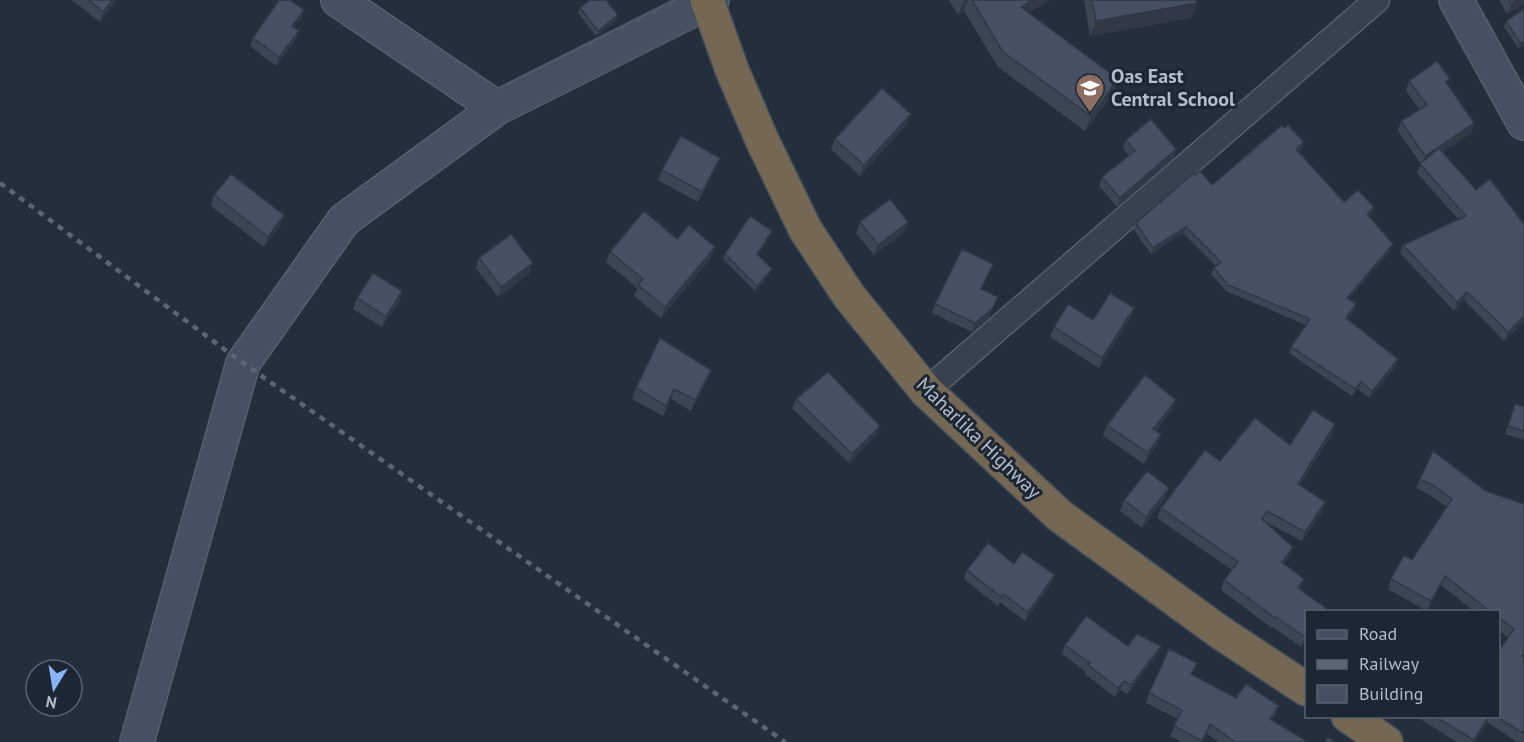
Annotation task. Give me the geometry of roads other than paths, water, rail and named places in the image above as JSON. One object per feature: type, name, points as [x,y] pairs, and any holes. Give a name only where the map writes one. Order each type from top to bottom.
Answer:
[{"type":"highway","name":"Maharlika Highway","points":[[709,1],[732,70],[762,140],[805,229],[849,296],[926,391],[1060,516],[1221,633],[1305,688]]},
{"type":"highway","points":[[1350,718],[1386,742]]},
{"type":"street","points":[[338,0],[497,108]]},
{"type":"street","points":[[926,391],[1377,0]]},
{"type":"street","points":[[1456,0],[1524,123]]},
{"type":"street","points":[[137,742],[243,363],[345,220],[497,108],[709,1]]},
{"type":"railway","points":[[0,183],[243,363],[785,742]]},
{"type":"place","name":"Oas East Central School","points":[[1090,114]]}]
